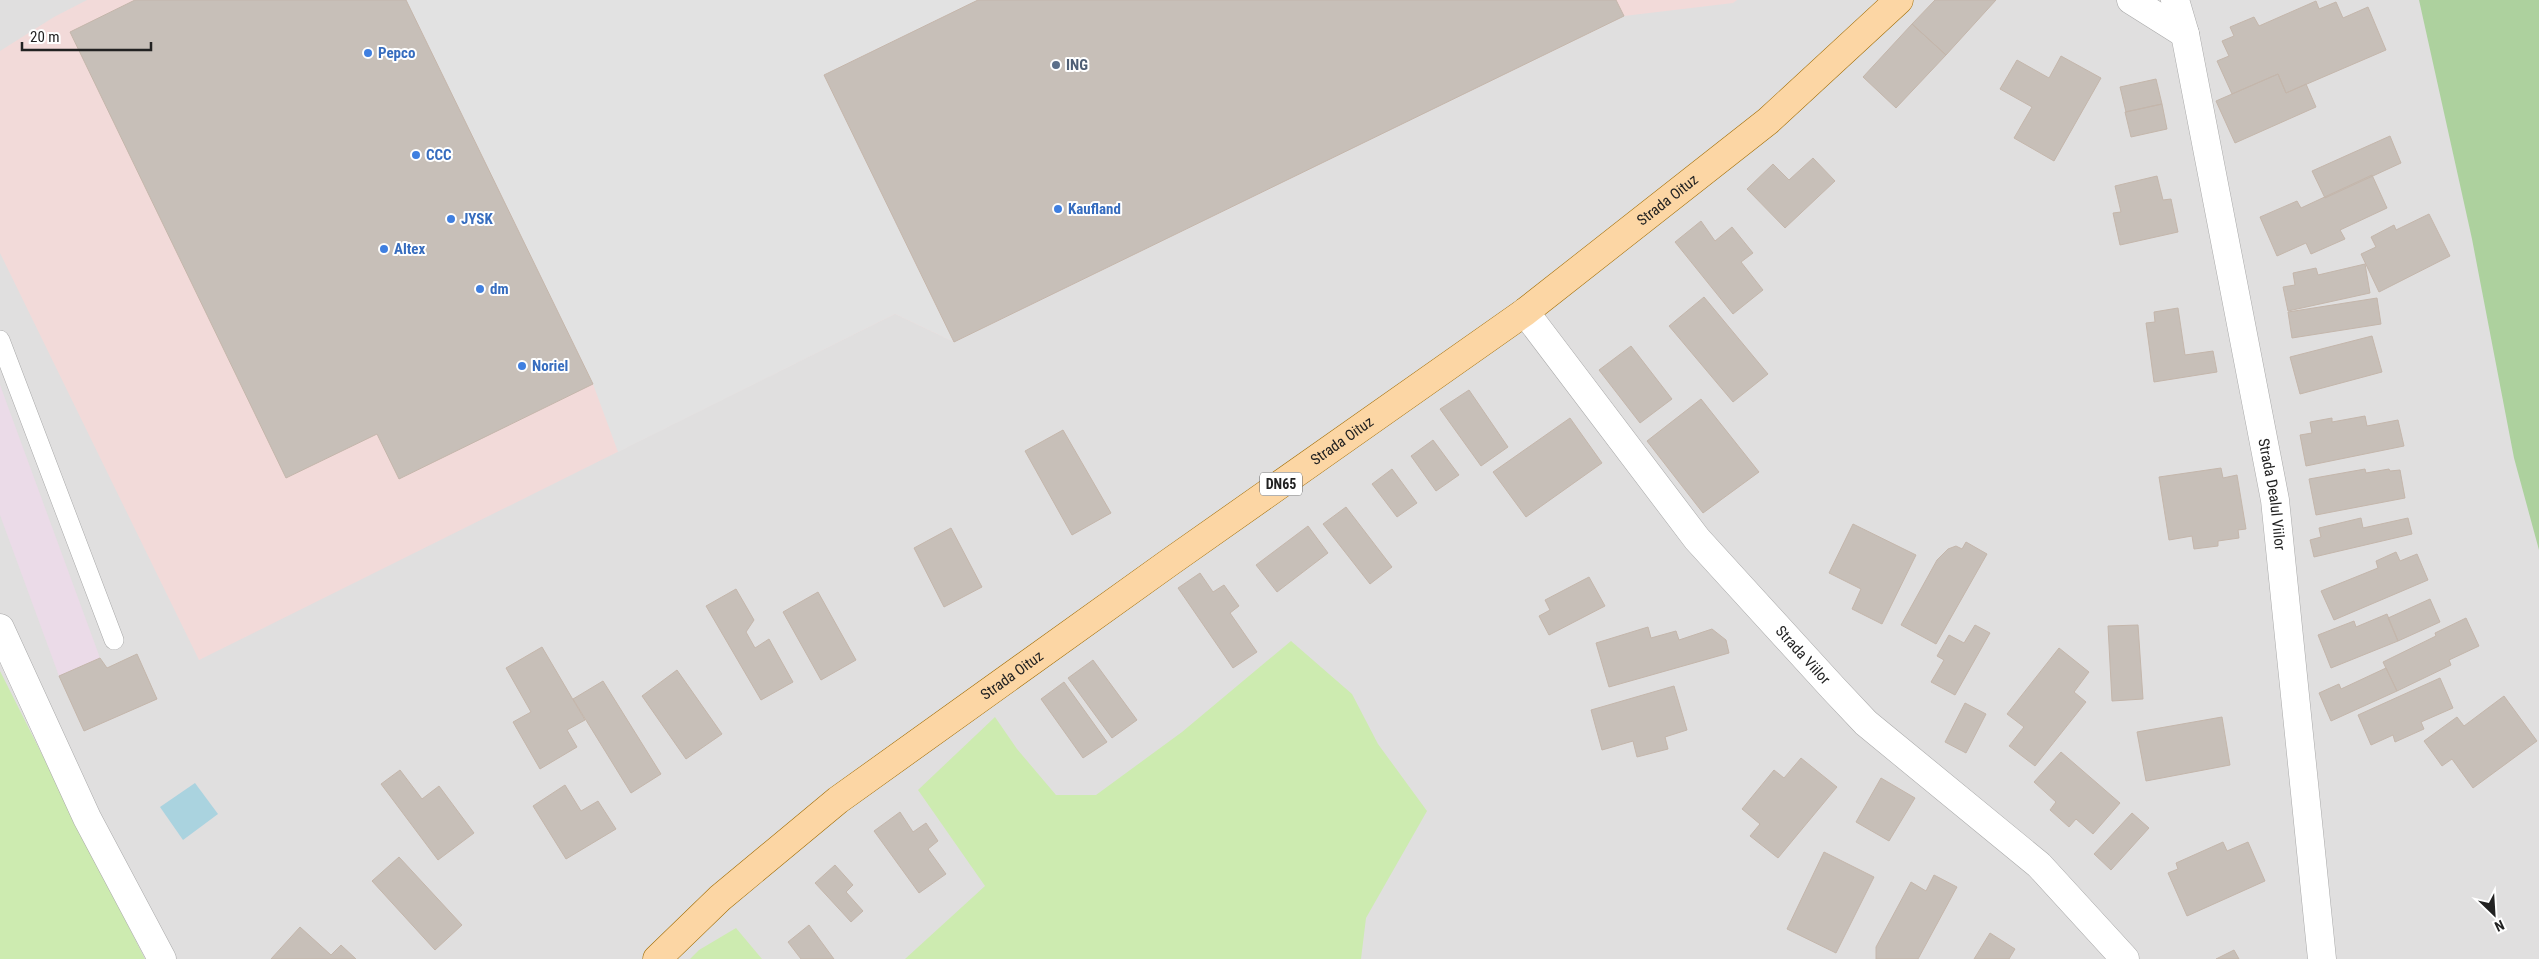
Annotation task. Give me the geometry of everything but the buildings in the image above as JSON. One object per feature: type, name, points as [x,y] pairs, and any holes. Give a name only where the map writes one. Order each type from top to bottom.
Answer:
[{"type":"main road","name":"Strada Oituz","points":[[657,959],[720,898],[838,800],[1162,568],[1525,312],[1768,121],[1899,0]]},
{"type":"street","points":[[2131,0],[2185,34]]},
{"type":"street","name":"Strada Dealul Viilor","points":[[2176,0],[2185,34],[2275,500],[2322,959]]},
{"type":"street","name":"Strada Viilor","points":[[1525,312],[1697,539],[1833,688],[1866,723],[2040,866],[2125,959]]},
{"type":"street","points":[[0,628],[87,818],[162,959]]},
{"type":"lane","points":[[0,340],[114,640]]},
{"type":"shaded area","points":[[0,0],[2539,0],[2539,959],[0,959]]},
{"type":"shaded area","points":[[87,0],[1737,0],[1733,3],[1624,16],[954,342],[895,314],[199,660],[0,253],[0,51],[54,17]]},
{"type":"shaded area","points":[[406,0],[978,0],[824,75],[954,342],[895,314],[618,452],[593,384]]},
{"type":"shaded area","points":[[0,385],[100,658],[59,676],[0,515]]},
{"type":"green space","points":[[2419,0],[2539,0],[2539,550],[2514,458],[2472,239]]},
{"type":"green space","points":[[1291,641],[1352,694],[1378,744],[1427,811],[1366,918],[1361,959],[905,959],[985,886],[918,790],[995,717],[1017,749],[1056,795],[1096,795],[1182,732]]},
{"type":"green space","points":[[0,671],[145,959],[0,959]]},
{"type":"green space","points":[[736,928],[762,959],[690,959],[699,950]]},
{"type":"water","points":[[195,783],[218,814],[183,840],[160,807]]},
{"type":"place","name":"Pepco","points":[[368,53]]},
{"type":"place","name":"ING","points":[[1056,65]]},
{"type":"place","name":"CCC","points":[[416,155]]},
{"type":"place","name":"Kaufland","points":[[1058,209]]},
{"type":"place","name":"JYSK","points":[[451,219]]},
{"type":"place","name":"Altex","points":[[384,249]]},
{"type":"place","name":"dm","points":[[480,289]]},
{"type":"place","name":"Noriel","points":[[522,366]]}]
